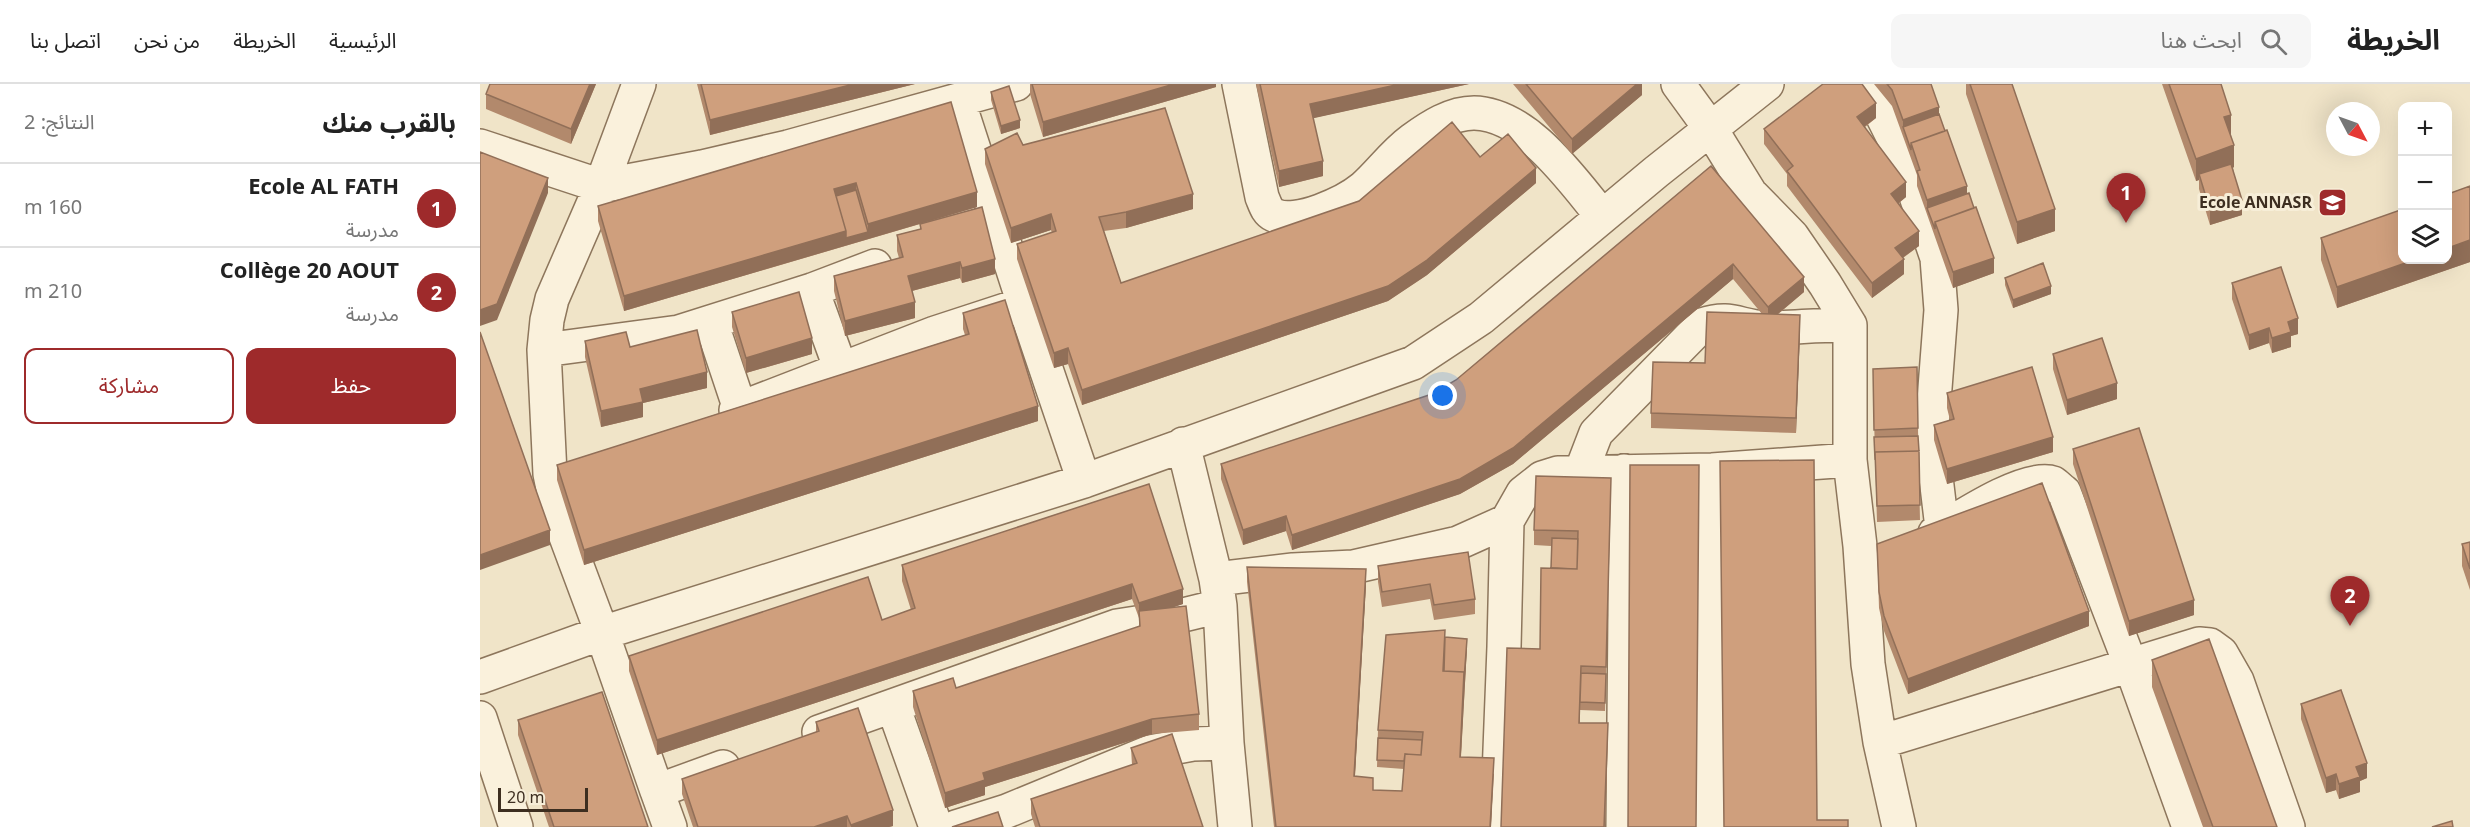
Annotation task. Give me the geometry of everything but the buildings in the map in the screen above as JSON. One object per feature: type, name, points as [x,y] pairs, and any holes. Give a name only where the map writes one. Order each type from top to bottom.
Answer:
[{"type":"street","points":[[639,84],[601,186],[552,299],[544,350],[550,474],[559,518],[670,827]]},
{"type":"street","points":[[480,146],[601,186],[702,167],[788,147],[1016,84]]},
{"type":"street","points":[[1239,84],[1262,197],[1266,208],[1275,216],[1295,218],[1337,205],[1363,187],[1389,159],[1412,140],[1443,120],[1474,113],[1508,122],[1546,150],[1602,216]]},
{"type":"street","points":[[1678,84],[1710,128],[1750,193],[1792,236],[1850,325],[1850,460],[1886,543],[1868,664],[1880,742],[1899,827]]},
{"type":"street","points":[[480,677],[602,633],[1084,481],[1413,363],[1481,318],[1602,216],[1767,84]]},
{"type":"street","points":[[1860,84],[1879,109],[1902,155],[1936,258],[1941,310],[1932,427],[1942,528]]},
{"type":"street","points":[[958,100],[1084,481]]},
{"type":"street","points":[[544,350],[679,332],[812,290],[882,263]]},
{"type":"street","points":[[812,290],[841,370]]},
{"type":"street","points":[[706,420],[935,333],[1024,304]]},
{"type":"street","points":[[1581,472],[1596,433],[1702,325],[1726,319],[1764,328],[1821,324],[1850,325]]},
{"type":"street","points":[[711,322],[740,409]]},
{"type":"street","points":[[1183,444],[1218,592],[1234,827]]},
{"type":"street","points":[[1497,827],[1507,521],[1523,493],[1542,478],[1558,473],[1712,470],[1850,460]]},
{"type":"street","points":[[550,474],[583,463]]},
{"type":"street","points":[[1711,827],[1712,470]]},
{"type":"street","points":[[1623,827],[1624,471]]},
{"type":"street","points":[[1886,543],[1928,537],[1989,499],[2038,482],[2053,483],[2064,492],[2131,666],[2189,827]]},
{"type":"street","points":[[789,743],[1117,626],[1175,617],[1218,592],[1364,565],[1458,543],[1507,521]]},
{"type":"street","points":[[1880,742],[2199,644],[2210,645],[2222,653],[2237,681],[2288,827]]},
{"type":"street","points":[[893,706],[936,827]]},
{"type":"street","points":[[480,718],[516,827]]},
{"type":"street","points":[[956,827],[1006,811],[1150,752],[1184,745],[1227,743]]},
{"type":"street","points":[[657,791],[746,759]]},
{"type":"place","name":"Ecole ANNASR","points":[[2333,203]]},
{"type":"place","name":"Ecole AL FATH","points":[[2126,223]]},
{"type":"place","name":"Collège 20 AOUT","points":[[2350,626]]}]
